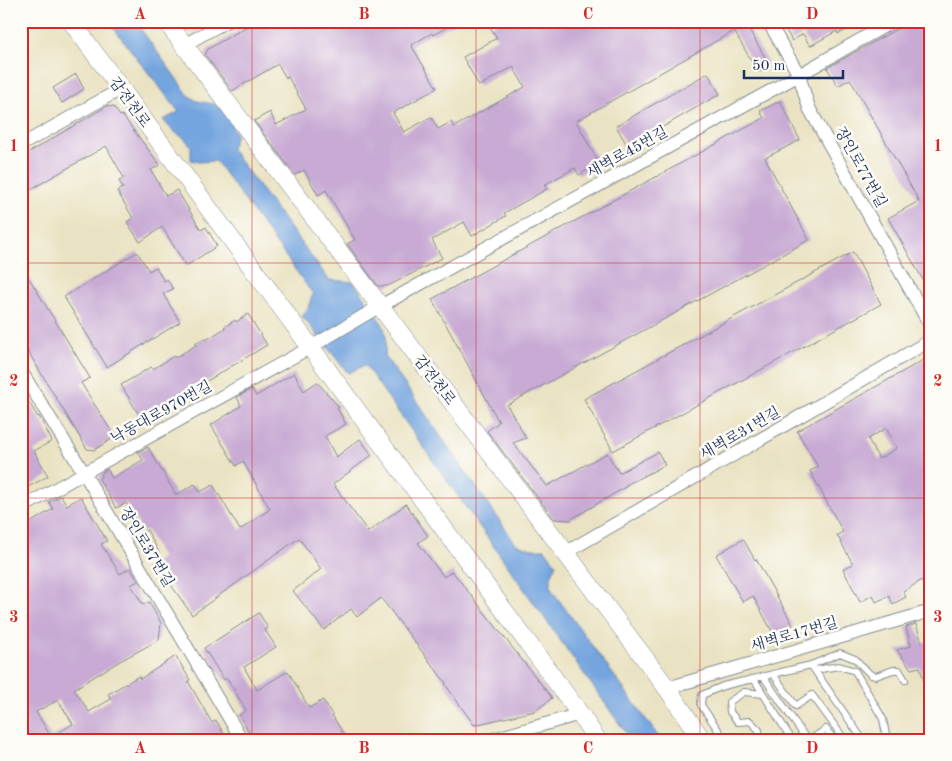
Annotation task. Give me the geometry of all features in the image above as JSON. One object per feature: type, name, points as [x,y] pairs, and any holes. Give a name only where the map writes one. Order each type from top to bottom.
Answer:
[{"type":"street","name":"감전천로","points":[[71,21],[313,346],[597,740]]},
{"type":"street","name":"감전천로","points":[[166,21],[378,308],[667,688],[702,740]]},
{"type":"street","points":[[184,45],[227,21]]},
{"type":"street","name":"장인로77번길","points":[[768,21],[799,75],[809,108],[931,327]]},
{"type":"street","name":"새벽로45번길","points":[[313,346],[378,308],[799,75],[892,21]]},
{"type":"street","points":[[21,145],[121,89]]},
{"type":"street","name":"새벽로31번길","points":[[565,553],[931,340]]},
{"type":"street","name":"낙동대로970번길","points":[[21,508],[313,346]]},
{"type":"street","name":"장인로37번길","points":[[21,371],[84,473],[242,740]]},
{"type":"street","name":"새벽로17번길","points":[[667,688],[931,611]]},
{"type":"street","points":[[490,740],[580,714]]},
{"type":"lane","points":[[813,668],[840,653],[855,658],[871,675],[876,676],[893,670],[900,670],[906,680]]},
{"type":"lane","points":[[725,740],[701,705],[702,695],[723,686],[763,676],[839,666],[855,671],[883,720],[887,740]]},
{"type":"lane","points":[[813,668],[863,740]]},
{"type":"lane","points":[[773,674],[796,706],[812,695],[845,740]]},
{"type":"lane","points":[[763,676],[809,740],[826,729],[834,740]]},
{"type":"lane","points":[[754,679],[791,738],[778,740]]},
{"type":"lane","points":[[759,740],[759,730],[750,721],[738,722],[730,712],[729,702],[744,692],[763,694]]},
{"type":"water","points":[[108,21],[135,21],[189,96],[197,101],[219,105],[227,112],[236,135],[231,149],[329,280],[354,282],[383,325],[386,335],[385,356],[516,544],[532,549],[545,549],[556,564],[551,577],[551,589],[661,740],[631,740],[365,365],[348,373],[302,316],[308,308],[313,294],[216,161],[198,162],[191,160],[191,146],[163,120],[179,112]]},
{"type":"building","points":[[256,21],[458,21],[411,45],[437,88],[393,113],[404,132],[431,117],[438,129],[451,122],[454,127],[525,87],[513,67],[479,86],[463,57],[497,38],[490,27],[500,21],[752,21],[746,24],[767,61],[765,69],[758,72],[734,31],[576,121],[599,163],[579,175],[575,168],[544,185],[547,189],[504,213],[506,216],[472,236],[464,222],[432,240],[442,258],[388,286],[378,286],[347,244],[355,240],[326,190],[318,195],[304,170],[295,175],[254,121],[270,112],[276,125],[306,109],[288,77],[286,78],[278,64],[232,91],[205,55],[208,49]]},
{"type":"building","points":[[781,21],[861,21],[838,34],[837,31],[810,46],[803,34],[792,41]]},
{"type":"building","points":[[911,21],[924,21],[931,32],[931,294],[888,218],[919,201],[850,79],[838,86],[827,68]]},
{"type":"building","points":[[708,73],[720,94],[628,147],[616,126]]},
{"type":"building","points":[[76,74],[84,89],[62,103],[53,88]]},
{"type":"building","points":[[780,101],[800,140],[765,158],[809,240],[507,405],[526,438],[513,443],[547,486],[607,453],[619,473],[658,452],[665,465],[626,485],[570,520],[554,519],[487,431],[499,422],[432,299],[764,118],[760,111]]},
{"type":"building","points":[[107,106],[114,107],[120,116],[122,115],[160,165],[151,170],[166,196],[177,190],[201,230],[206,227],[217,246],[186,266],[162,227],[140,242],[127,222],[133,218],[117,191],[123,188],[119,181],[124,178],[106,146],[21,195],[21,157]]},
{"type":"building","points":[[137,252],[149,271],[156,267],[164,281],[167,279],[173,289],[163,294],[180,322],[107,367],[64,297]]},
{"type":"building","points":[[853,252],[881,304],[613,451],[584,399]]},
{"type":"building","points":[[21,265],[90,378],[81,383],[115,437],[94,450],[87,449],[21,340]]},
{"type":"building","points":[[248,314],[267,345],[142,420],[121,385],[151,367],[153,369],[174,356],[175,358],[195,344],[205,338],[206,340],[235,320],[236,322]]},
{"type":"building","points":[[927,358],[931,366],[931,596],[922,580],[903,592],[906,597],[893,604],[889,596],[876,602],[873,595],[860,602],[843,569],[853,564],[837,535],[843,532],[810,471],[818,467],[797,431]],"holes":[[[886,428],[897,448],[879,459],[868,439]]]},
{"type":"building","points":[[294,373],[304,391],[317,382],[339,407],[337,408],[346,424],[325,436],[336,457],[360,439],[372,455],[333,484],[368,532],[406,504],[428,536],[418,543],[444,577],[452,571],[552,698],[535,711],[474,725],[446,683],[381,598],[357,617],[351,609],[324,630],[293,591],[321,569],[299,538],[192,615],[155,562],[162,558],[147,530],[143,532],[126,503],[116,508],[99,479],[107,469],[112,478],[143,460],[138,452],[148,447],[176,495],[195,484],[200,492],[213,485],[240,530],[270,509],[243,461],[236,466],[211,425],[241,406],[237,397],[252,389],[256,396]]},
{"type":"building","points":[[21,390],[39,416],[52,441],[34,451],[48,476],[21,491]]},
{"type":"building","points":[[61,496],[67,505],[81,497],[107,541],[101,544],[120,574],[130,568],[138,581],[131,585],[143,605],[149,602],[161,623],[159,640],[74,689],[89,712],[111,699],[108,694],[139,676],[140,679],[176,656],[212,723],[216,720],[227,740],[21,740],[21,528],[53,509],[49,502]],"holes":[[[58,700],[73,724],[51,737],[36,712]]]},
{"type":"building","points":[[743,539],[793,625],[774,635],[753,596],[743,602],[716,555]]},
{"type":"building","points":[[259,613],[268,628],[265,630],[276,647],[244,667],[257,690],[288,671],[309,708],[323,700],[347,740],[254,740],[239,715],[246,710],[227,678],[224,680],[204,648]]},
{"type":"building","points":[[916,624],[922,643],[931,641],[931,693],[927,694],[920,667],[911,669],[897,650],[911,646],[906,627]]}]
